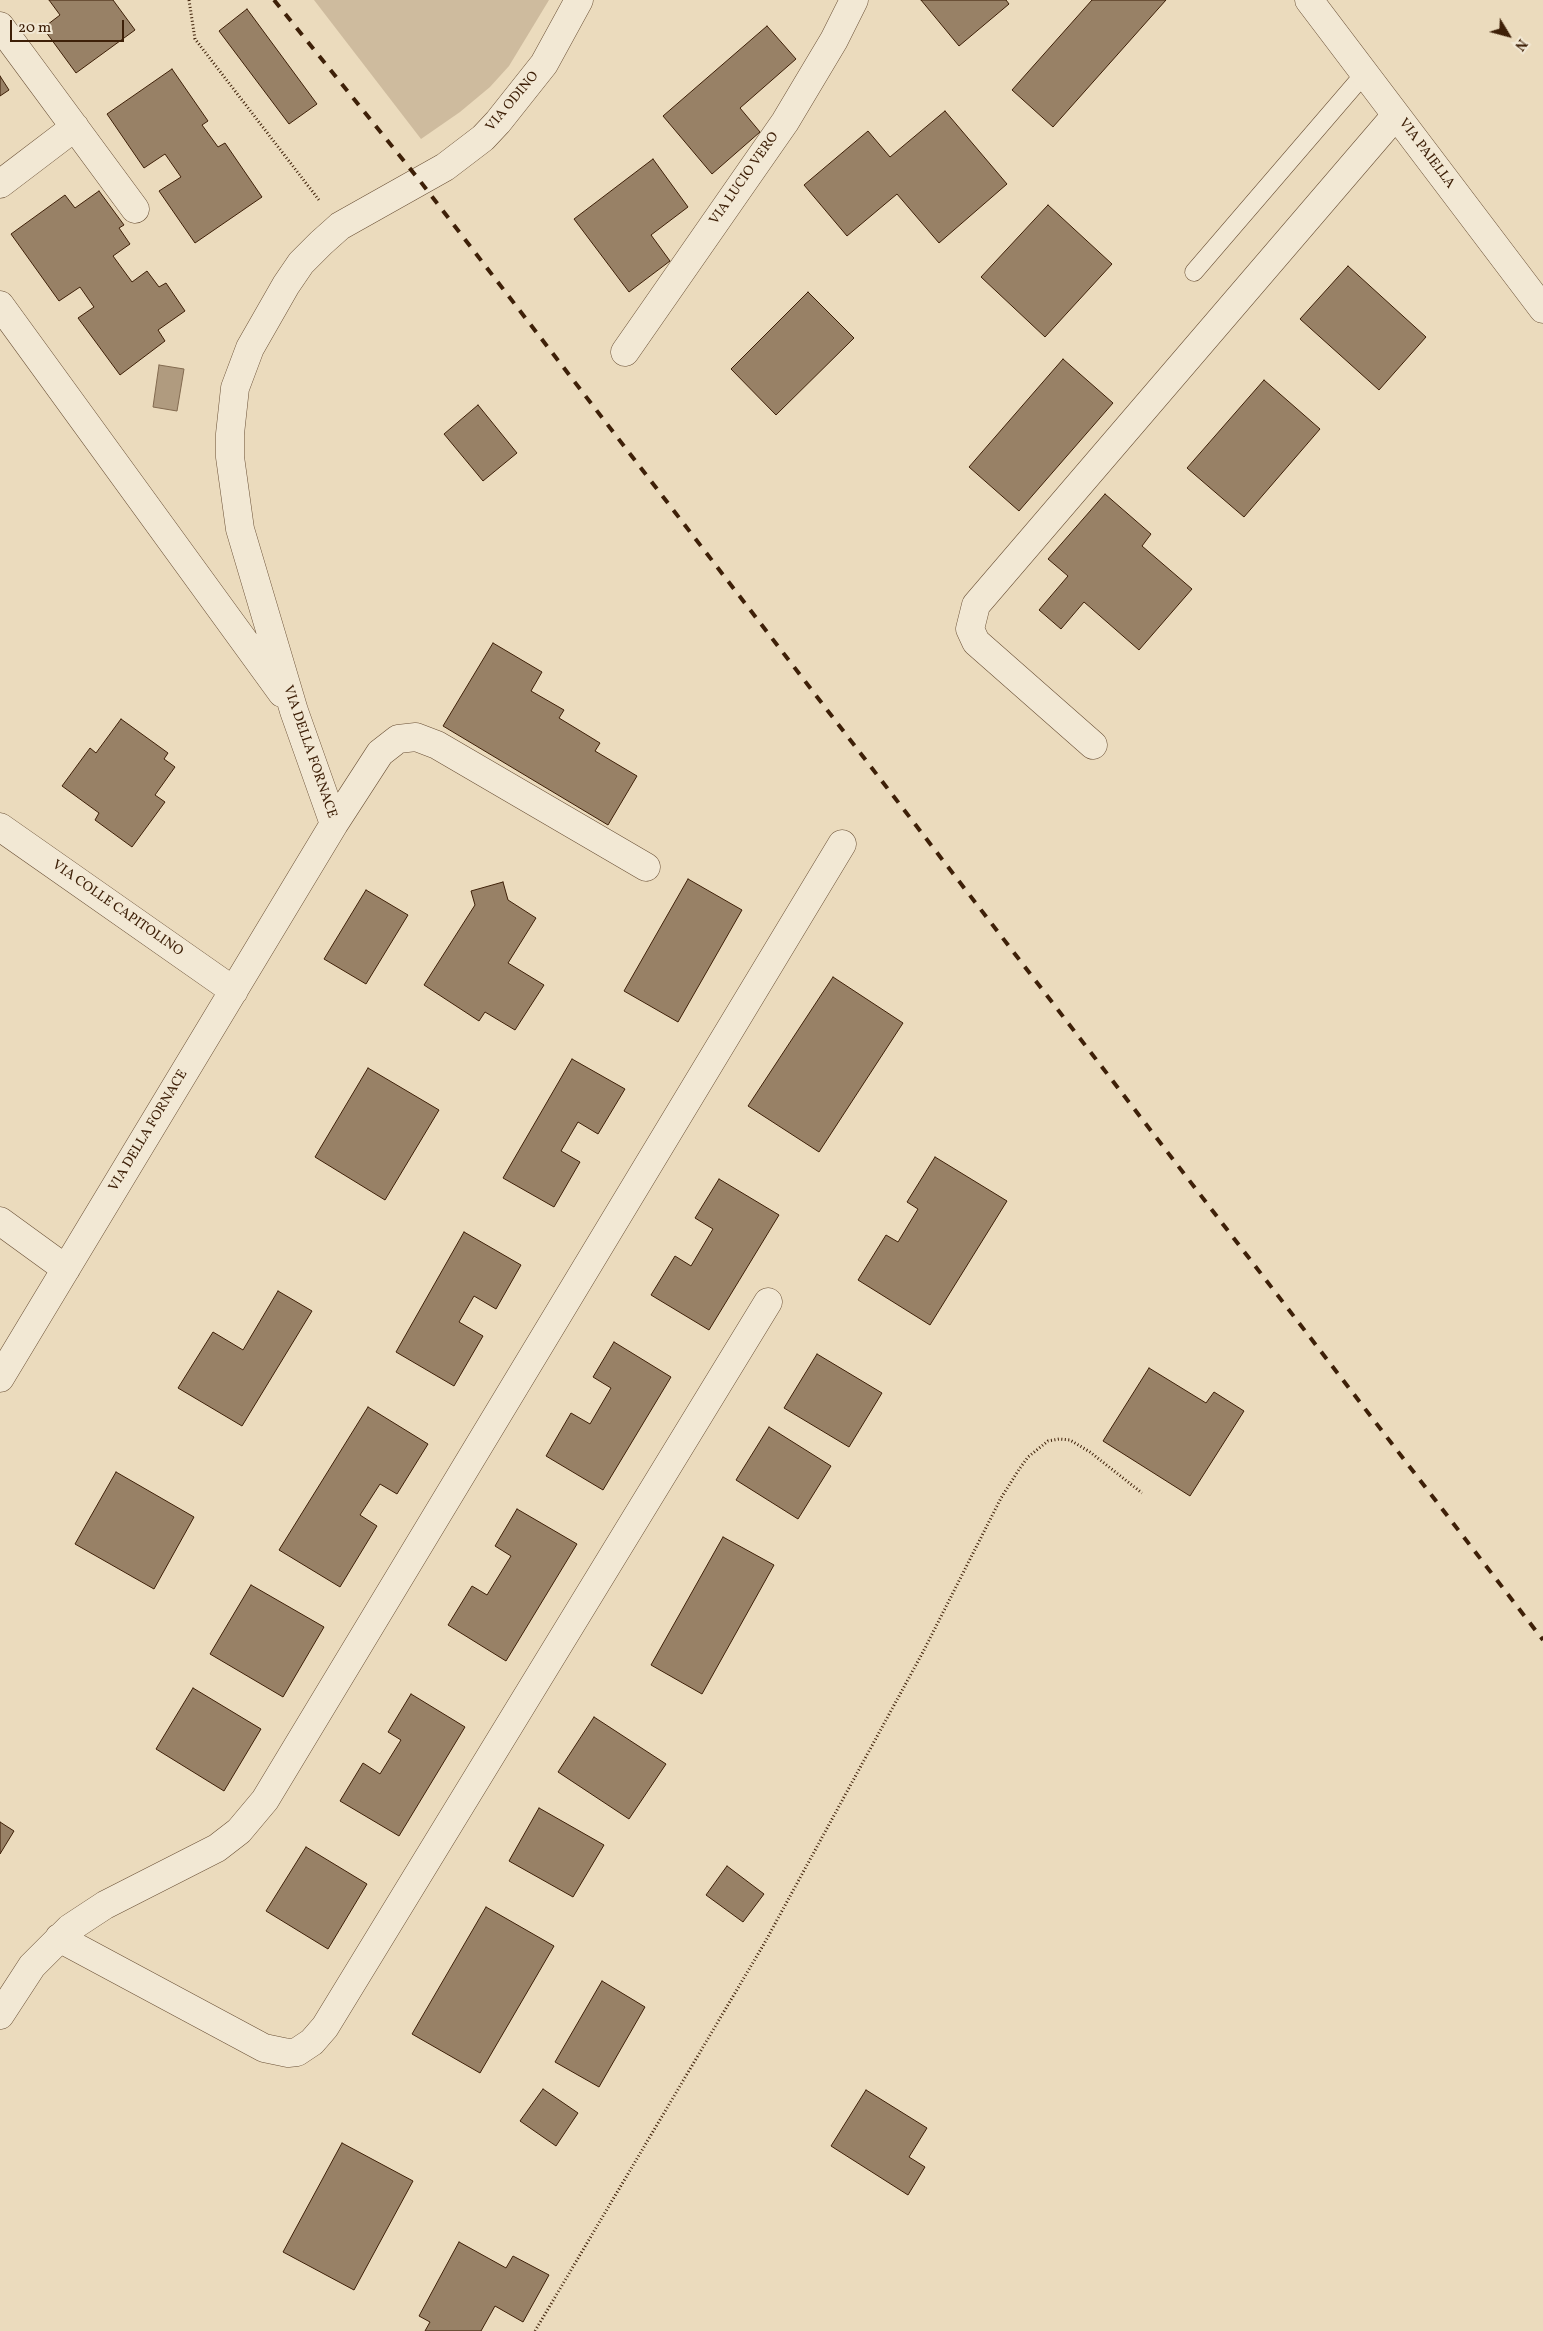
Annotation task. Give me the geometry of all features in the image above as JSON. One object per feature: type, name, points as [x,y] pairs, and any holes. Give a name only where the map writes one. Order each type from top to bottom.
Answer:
[{"type":"street","name":"VIA ODINO","points":[[420,181],[445,167],[483,138],[498,122],[544,64],[579,0]]},
{"type":"street","name":"VIA LUCIO VERO","points":[[625,352],[785,122],[834,40],[854,0]]},
{"type":"street","name":"VIA PAIELLA","points":[[1309,0],[1543,309]]},
{"type":"street","points":[[0,26],[135,209]]},
{"type":"street","points":[[1093,745],[976,642],[970,629],[976,605],[1396,115]]},
{"type":"street","points":[[0,184],[75,127]]},
{"type":"street","name":"VIA DELLA FORNACE","points":[[0,1378],[334,824],[294,711],[240,529],[230,457],[235,388],[257,335],[301,263],[340,226],[420,181]]},
{"type":"street","points":[[0,305],[294,711]]},
{"type":"street","points":[[334,824],[380,752],[398,739],[416,737],[437,745],[646,867]]},
{"type":"street","name":"VIA COLLE CAPITOLINO","points":[[0,827],[234,991]]},
{"type":"street","points":[[0,2015],[32,1966],[59,1938],[94,1912],[217,1848],[238,1831],[265,1800],[842,844]]},
{"type":"street","points":[[0,1222],[66,1269]]},
{"type":"street","points":[[59,1938],[264,2048],[288,2053],[297,2052],[312,2042],[330,2019],[768,1302]]},
{"type":"lane","points":[[1194,272],[1365,73]]},
{"type":"path","points":[[189,0],[195,39],[340,226]]},
{"type":"path","points":[[535,2331],[764,1944],[923,1652],[1001,1498],[1028,1456],[1048,1441],[1058,1439],[1070,1440],[1090,1452],[1142,1493]]},
{"type":"shaded area","points":[[314,0],[549,0],[509,66],[490,87],[460,112],[421,139]]},
{"type":"shaded area","points":[[159,365],[184,369],[177,411],[153,407]]},
{"type":"building","points":[[49,0],[113,0],[135,30],[76,73],[43,28],[60,15]]},
{"type":"building","points":[[921,0],[1006,0],[1009,4],[959,46]]},
{"type":"building","points":[[1092,0],[1166,0],[1053,127],[1012,90]]},
{"type":"building","points":[[247,9],[317,104],[289,124],[219,31]]},
{"type":"building","points":[[767,26],[796,59],[740,108],[760,132],[712,174],[663,116]]},
{"type":"building","points":[[172,69],[208,121],[202,125],[218,147],[225,143],[262,197],[195,243],[159,191],[181,177],[165,154],[144,168],[107,114]]},
{"type":"building","points":[[0,76],[9,90],[0,96]]},
{"type":"building","points":[[945,111],[1007,184],[939,243],[897,194],[847,236],[804,185],[868,131],[890,157]]},
{"type":"building","points":[[653,159],[688,207],[651,235],[670,261],[629,292],[574,219]]},
{"type":"building","points":[[99,191],[124,225],[119,228],[130,244],[113,256],[132,282],[147,271],[159,287],[166,283],[185,311],[158,330],[165,341],[120,375],[78,318],[94,307],[80,287],[59,301],[11,234],[65,195],[75,208]]},
{"type":"building","points":[[1048,205],[1112,264],[1045,337],[981,277]]},
{"type":"building","points":[[1348,266],[1426,337],[1379,390],[1300,319]]},
{"type":"building","points":[[808,292],[854,338],[776,415],[731,369]]},
{"type":"building","points":[[1063,359],[1113,403],[1019,511],[969,467]]},
{"type":"building","points":[[1264,380],[1320,429],[1244,517],[1187,468]]},
{"type":"building","points":[[478,405],[517,453],[483,481],[444,434]]},
{"type":"building","points":[[1105,494],[1151,534],[1142,546],[1192,589],[1139,650],[1084,602],[1061,629],[1039,610],[1068,576],[1048,559]]},
{"type":"building","points":[[493,643],[542,672],[531,691],[564,710],[559,718],[600,743],[595,751],[637,776],[608,825],[443,726]]},
{"type":"building","points":[[121,719],[168,753],[164,759],[175,767],[155,795],[165,802],[132,847],[95,820],[99,813],[62,786],[90,748],[96,753]]},
{"type":"building","points":[[688,879],[742,910],[678,1022],[624,991]]},
{"type":"building","points":[[503,882],[508,900],[536,918],[508,963],[544,985],[515,1030],[485,1012],[479,1021],[424,985],[475,905],[471,891]]},
{"type":"building","points":[[366,890],[408,915],[366,984],[324,959]]},
{"type":"building","points":[[833,977],[903,1023],[819,1152],[748,1106]]},
{"type":"building","points":[[572,1059],[625,1089],[598,1134],[578,1122],[561,1151],[580,1162],[554,1207],[503,1178]]},
{"type":"building","points":[[368,1068],[439,1110],[385,1200],[315,1157]]},
{"type":"building","points":[[935,1157],[1007,1201],[930,1325],[858,1280],[886,1235],[898,1242],[918,1209],[907,1202]]},
{"type":"building","points":[[719,1179],[779,1215],[709,1330],[651,1295],[675,1256],[691,1266],[713,1229],[695,1218]]},
{"type":"building","points":[[464,1232],[521,1265],[496,1309],[474,1296],[459,1322],[483,1336],[454,1386],[396,1352]]},
{"type":"building","points":[[278,1291],[312,1311],[242,1426],[178,1388],[213,1332],[243,1350]]},
{"type":"building","points":[[614,1342],[671,1377],[603,1490],[546,1456],[571,1413],[590,1424],[611,1388],[593,1377]]},
{"type":"building","points":[[817,1354],[882,1393],[849,1447],[784,1408]]},
{"type":"building","points":[[1149,1368],[1206,1403],[1214,1392],[1244,1411],[1190,1496],[1103,1441]]},
{"type":"building","points":[[368,1407],[428,1444],[397,1494],[380,1484],[360,1515],[377,1526],[340,1587],[279,1550]]},
{"type":"building","points":[[769,1427],[831,1466],[798,1519],[736,1480]]},
{"type":"building","points":[[116,1472],[194,1517],[154,1589],[75,1544]]},
{"type":"building","points":[[517,1509],[577,1544],[506,1661],[448,1625],[472,1586],[487,1595],[511,1556],[495,1546]]},
{"type":"building","points":[[723,1537],[774,1565],[702,1694],[651,1665]]},
{"type":"building","points":[[251,1585],[324,1627],[283,1697],[210,1654]]},
{"type":"building","points":[[193,1688],[261,1729],[224,1791],[156,1749]]},
{"type":"building","points":[[411,1694],[465,1727],[399,1836],[340,1801],[363,1763],[380,1774],[401,1740],[388,1732]]},
{"type":"building","points":[[594,1717],[666,1764],[629,1819],[558,1772]]},
{"type":"building","points":[[539,1808],[604,1845],[573,1897],[509,1861]]},
{"type":"building","points":[[0,1822],[14,1831],[0,1854]]},
{"type":"building","points":[[306,1847],[367,1884],[328,1949],[266,1911]]},
{"type":"building","points":[[727,1866],[764,1894],[743,1922],[706,1895]]},
{"type":"building","points":[[486,1907],[554,1946],[480,2073],[412,2034]]},
{"type":"building","points":[[602,1981],[645,2007],[599,2087],[555,2062]]},
{"type":"building","points":[[543,2089],[578,2113],[556,2146],[520,2121]]},
{"type":"building","points":[[866,2090],[927,2128],[909,2157],[925,2167],[908,2195],[831,2146]]},
{"type":"building","points":[[342,2143],[413,2181],[354,2290],[283,2252]]},
{"type":"building","points":[[459,2242],[506,2268],[513,2256],[549,2275],[523,2322],[495,2306],[481,2331],[425,2331],[430,2322],[419,2316]]},
{"type":"railway","points":[[274,0],[420,181],[1543,1640]]}]
